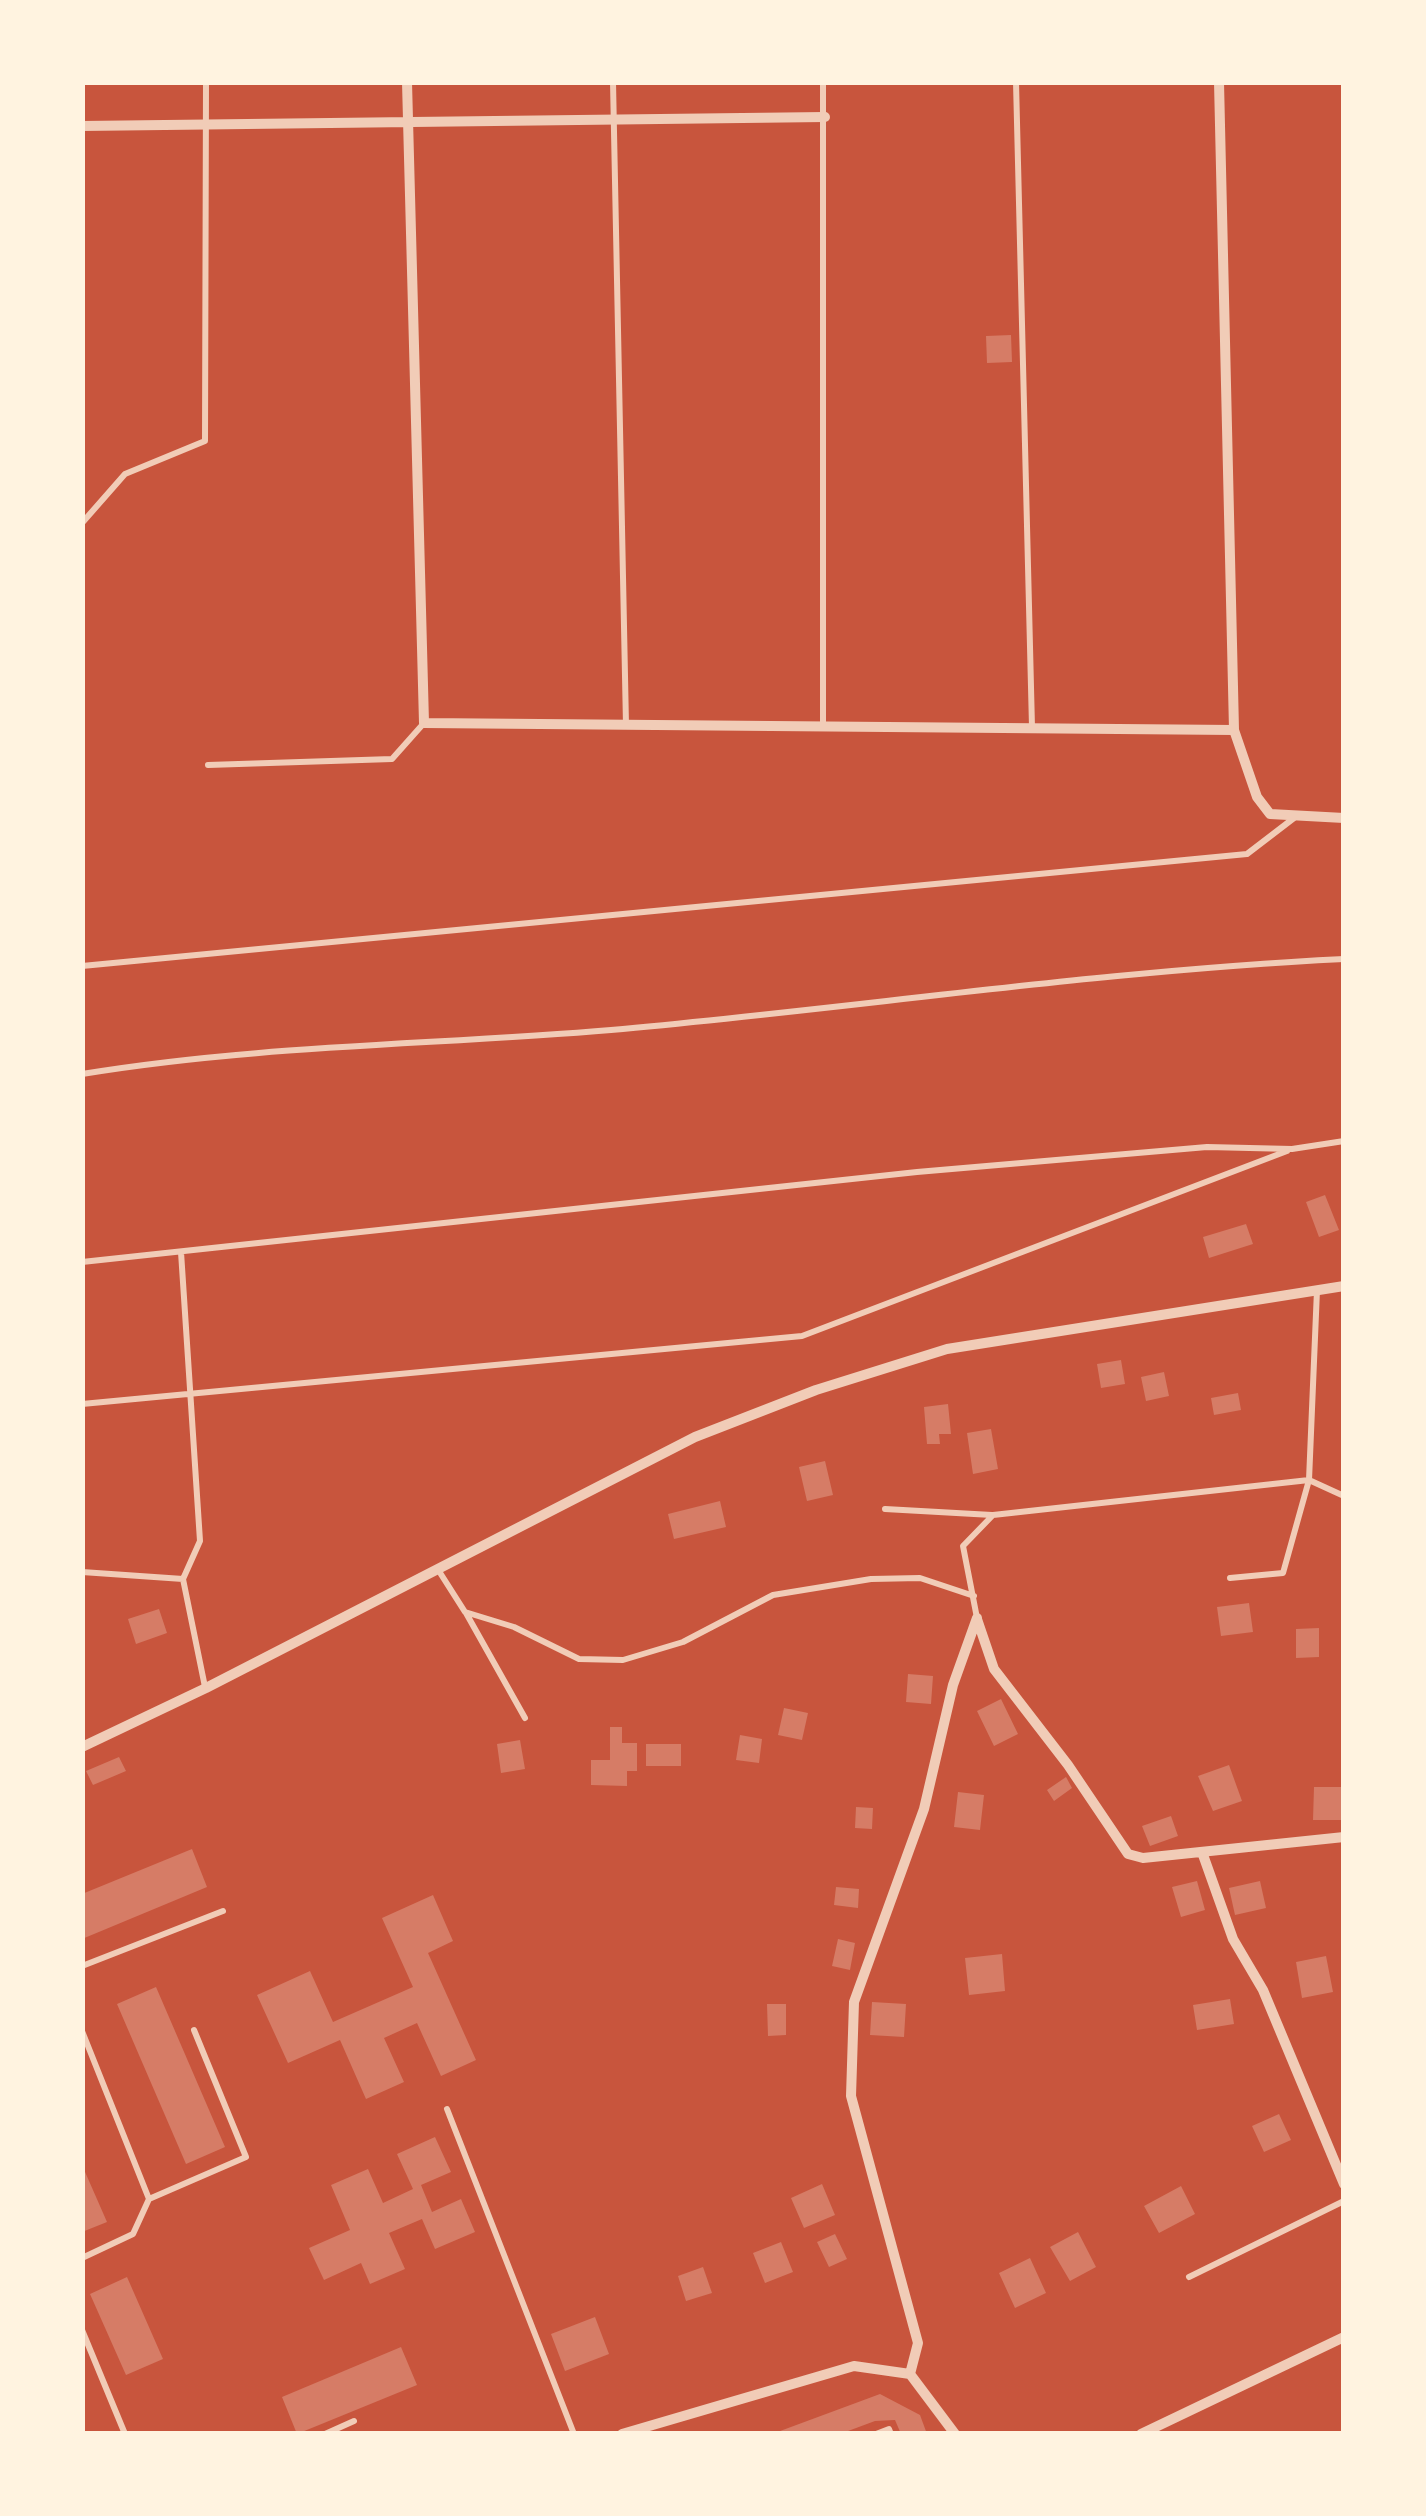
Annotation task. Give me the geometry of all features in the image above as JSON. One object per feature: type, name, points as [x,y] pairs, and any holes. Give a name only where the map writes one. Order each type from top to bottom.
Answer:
[{"type":"street","points":[[407,82],[424,723],[1234,730]]},
{"type":"street","points":[[1218,82],[1234,730],[1256,798],[1270,814],[1344,818]]},
{"type":"street","points":[[82,126],[825,117]]},
{"type":"street","points":[[82,1746],[206,1688],[695,1437],[816,1390],[948,1349],[1344,1286]]},
{"type":"street","points":[[977,1618],[994,1669],[1068,1764],[1128,1854],[1143,1858],[1344,1838]]},
{"type":"street","points":[[910,2374],[918,2342],[851,2096],[854,2002],[924,1809],[953,1684],[977,1618]]},
{"type":"street","points":[[1202,1852],[1233,1938],[1263,1990],[1344,2184]]},
{"type":"street","points":[[1141,2434],[1344,2337]]},
{"type":"street","points":[[622,2434],[854,2366],[910,2374],[955,2434]]},
{"type":"lane","points":[[82,523],[126,474],[205,441],[206,82]]},
{"type":"lane","points":[[613,82],[626,725]]},
{"type":"lane","points":[[823,726],[824,82]]},
{"type":"lane","points":[[1016,82],[1032,728]]},
{"type":"lane","points":[[208,765],[392,758],[424,723]]},
{"type":"lane","points":[[82,966],[1246,854],[1294,818]]},
{"type":"lane","points":[[82,1074],[194,1055],[610,1030],[1199,966],[1344,959]]},
{"type":"lane","points":[[82,1404],[802,1336],[1292,1149],[1344,1140]]},
{"type":"lane","points":[[82,1262],[917,1172],[1207,1147],[1292,1149]]},
{"type":"lane","points":[[182,1252],[200,1541],[183,1579],[206,1688]]},
{"type":"lane","points":[[1230,1578],[1283,1573],[1309,1480],[1316,1288]]},
{"type":"lane","points":[[885,1510],[993,1515],[1309,1480],[1344,1496]]},
{"type":"lane","points":[[977,1618],[963,1546],[993,1515]]},
{"type":"lane","points":[[437,1568],[525,1718]]},
{"type":"lane","points":[[82,1572],[183,1579]]},
{"type":"lane","points":[[466,1612],[514,1627],[578,1659],[623,1660],[683,1642],[773,1595],[871,1579],[920,1578],[974,1596]]},
{"type":"lane","points":[[82,1966],[223,1911]]},
{"type":"lane","points":[[82,2030],[149,2199]]},
{"type":"lane","points":[[82,2258],[133,2234],[149,2199],[246,2157],[194,2030]]},
{"type":"lane","points":[[447,2109],[574,2434]]},
{"type":"lane","points":[[1189,2276],[1344,2201]]},
{"type":"lane","points":[[82,2330],[125,2434]]},
{"type":"lane","points":[[326,2434],[354,2420]]},
{"type":"lane","points":[[876,2434],[889,2429],[890,2434]]},
{"type":"building","points":[[1011,335],[1012,362],[987,363],[986,336]]},
{"type":"building","points":[[1325,1195],[1339,1230],[1319,1237],[1306,1202]]},
{"type":"building","points":[[1246,1224],[1253,1244],[1209,1258],[1203,1237]]},
{"type":"building","points":[[1121,1360],[1125,1384],[1101,1388],[1097,1364]]},
{"type":"building","points":[[1164,1372],[1169,1396],[1146,1401],[1141,1377]]},
{"type":"building","points":[[1238,1393],[1241,1410],[1214,1415],[1211,1398]]},
{"type":"building","points":[[948,1404],[951,1434],[939,1434],[940,1444],[927,1444],[924,1407]]},
{"type":"building","points":[[991,1429],[998,1469],[973,1474],[967,1433]]},
{"type":"building","points":[[825,1461],[833,1495],[807,1501],[799,1467]]},
{"type":"building","points":[[720,1501],[726,1527],[674,1539],[668,1514]]},
{"type":"building","points":[[1249,1603],[1253,1632],[1221,1636],[1217,1607]]},
{"type":"building","points":[[159,1609],[167,1633],[136,1644],[128,1619]]},
{"type":"building","points":[[1319,1628],[1319,1657],[1296,1658],[1296,1629]]},
{"type":"building","points":[[908,1674],[933,1676],[931,1704],[906,1702]]},
{"type":"building","points":[[1001,1699],[1018,1734],[994,1746],[977,1711]]},
{"type":"building","points":[[784,1708],[808,1713],[802,1740],[778,1735]]},
{"type":"building","points":[[610,1727],[622,1727],[622,1743],[637,1743],[637,1771],[627,1771],[627,1786],[591,1785],[591,1760],[610,1760]]},
{"type":"building","points":[[740,1735],[762,1739],[759,1763],[736,1760]]},
{"type":"building","points":[[520,1740],[525,1769],[501,1773],[497,1744]]},
{"type":"building","points":[[646,1744],[681,1744],[681,1766],[646,1766]]},
{"type":"building","points":[[119,1757],[126,1771],[93,1785],[86,1771]]},
{"type":"building","points":[[1229,1765],[1242,1801],[1213,1811],[1198,1776]]},
{"type":"building","points":[[1066,1777],[1072,1788],[1054,1801],[1047,1790]]},
{"type":"building","points":[[1314,1787],[1343,1787],[1342,1820],[1313,1820]]},
{"type":"building","points":[[958,1792],[984,1795],[980,1830],[954,1827]]},
{"type":"building","points":[[856,1807],[873,1808],[872,1829],[855,1828]]},
{"type":"building","points":[[1171,1816],[1178,1836],[1150,1846],[1142,1826]]},
{"type":"building","points":[[192,1849],[207,1887],[82,1939],[82,1894]]},
{"type":"building","points":[[1197,1881],[1205,1910],[1181,1917],[1172,1887]]},
{"type":"building","points":[[1260,1881],[1266,1908],[1235,1915],[1229,1888]]},
{"type":"building","points":[[836,1887],[859,1889],[858,1908],[834,1905]]},
{"type":"building","points":[[433,1895],[453,1941],[428,1953],[476,2060],[441,2076],[417,2023],[384,2038],[404,2082],[366,2099],[340,2040],[288,2063],[257,1995],[310,1971],[333,2022],[413,1987],[382,1918]]},
{"type":"building","points":[[838,1939],[855,1943],[850,1970],[832,1966]]},
{"type":"building","points":[[1002,1954],[1005,1991],[969,1995],[965,1958]]},
{"type":"building","points":[[1326,1956],[1333,1992],[1302,1998],[1296,1962]]},
{"type":"building","points":[[156,1987],[225,2147],[186,2164],[117,2004]]},
{"type":"building","points":[[1230,1999],[1234,2024],[1197,2030],[1193,2005]]},
{"type":"building","points":[[872,2002],[906,2004],[904,2037],[870,2035]]},
{"type":"building","points":[[767,2004],[786,2004],[786,2035],[768,2036]]},
{"type":"building","points":[[1279,2114],[1291,2140],[1264,2152],[1252,2126]]},
{"type":"building","points":[[435,2137],[451,2172],[421,2185],[432,2212],[461,2199],[475,2232],[435,2249],[422,2219],[389,2233],[405,2269],[370,2284],[361,2263],[324,2280],[309,2248],[350,2230],[331,2185],[368,2169],[383,2203],[413,2189],[397,2154]]},
{"type":"building","points":[[82,2165],[107,2222],[82,2232]]},
{"type":"building","points":[[822,2184],[835,2215],[804,2228],[791,2198]]},
{"type":"building","points":[[1181,2186],[1195,2214],[1159,2233],[1144,2206]]},
{"type":"building","points":[[1078,2232],[1096,2267],[1070,2281],[1050,2247]]},
{"type":"building","points":[[835,2234],[847,2259],[829,2267],[817,2242]]},
{"type":"building","points":[[781,2242],[793,2272],[765,2283],[753,2253]]},
{"type":"building","points":[[1030,2258],[1046,2293],[1015,2308],[999,2273]]},
{"type":"building","points":[[703,2267],[712,2293],[686,2301],[678,2276]]},
{"type":"building","points":[[127,2277],[163,2359],[126,2375],[90,2294]]},
{"type":"building","points":[[595,2317],[609,2354],[565,2371],[551,2334]]},
{"type":"building","points":[[401,2347],[417,2385],[297,2434],[282,2397]]},
{"type":"building","points":[[880,2394],[920,2415],[927,2434],[901,2434],[895,2420],[875,2421],[840,2434],[772,2434]]}]
